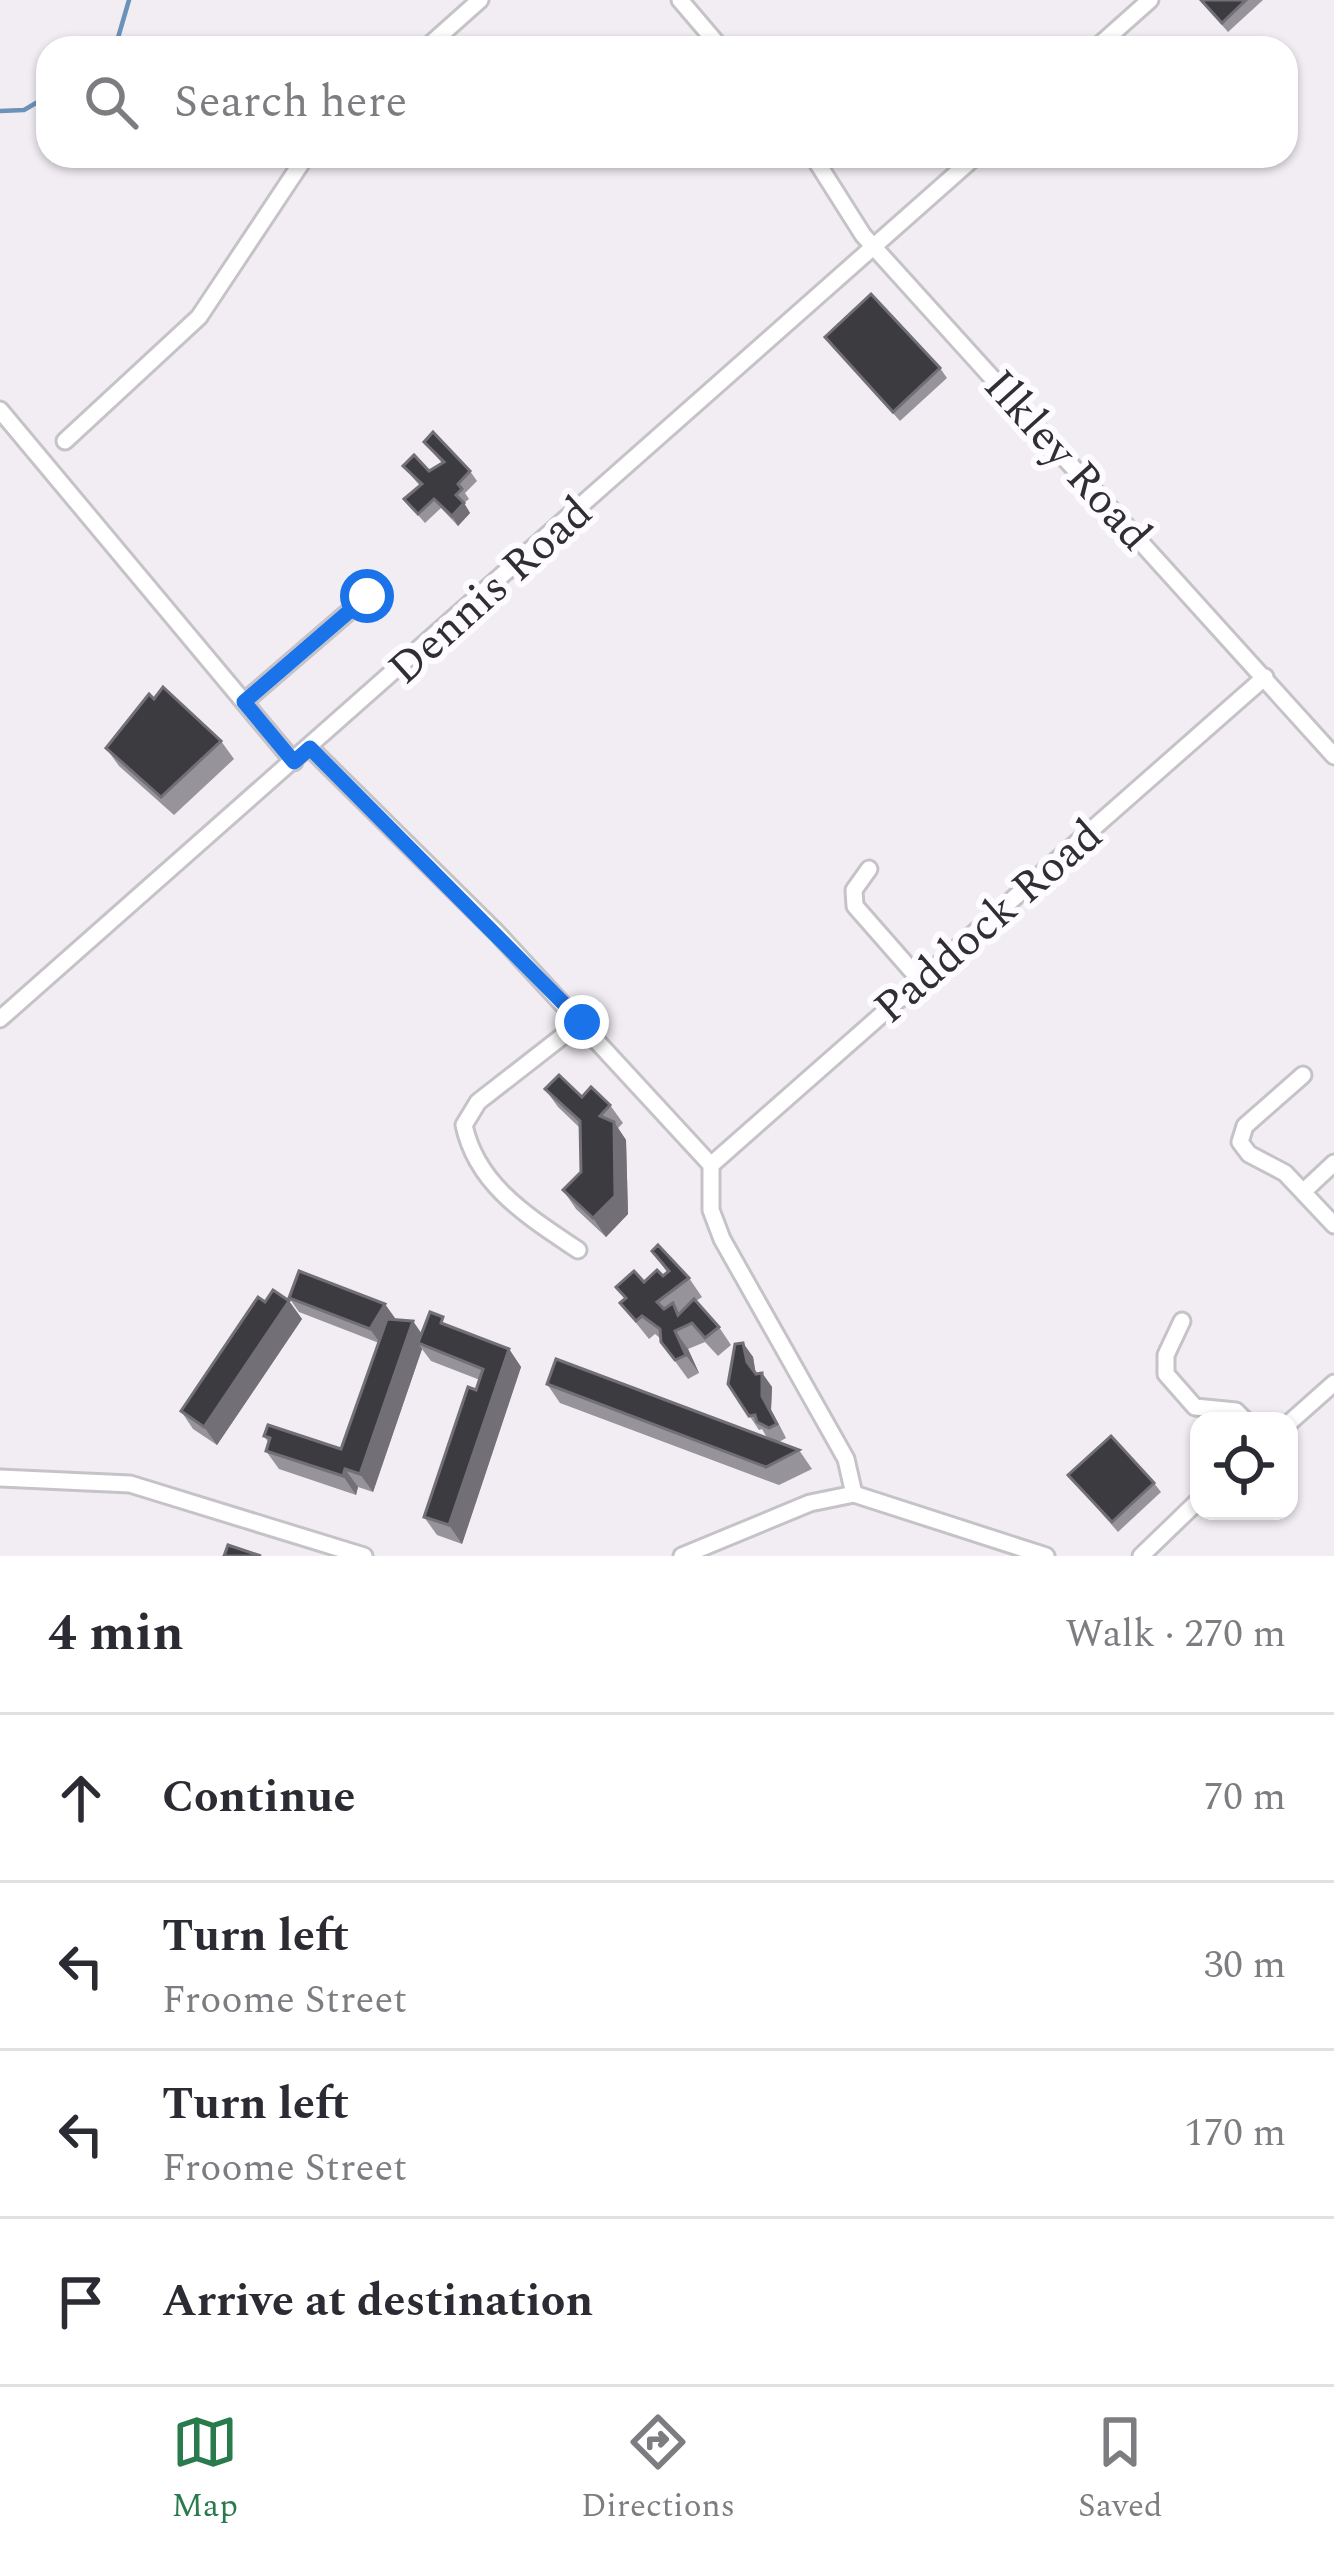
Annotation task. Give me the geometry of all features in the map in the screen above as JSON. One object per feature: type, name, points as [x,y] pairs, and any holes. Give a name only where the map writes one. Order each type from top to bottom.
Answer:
[{"type":"street","points":[[439,36],[480,0]]},
{"type":"street","points":[[680,0],[711,36]]},
{"type":"street","points":[[1110,36],[1150,0]]},
{"type":"street","points":[[65,441],[199,317],[298,168]]},
{"type":"street","name":"Ilkley Road","points":[[821,168],[875,246],[1334,755]]},
{"type":"street","name":"Dennis Road","points":[[0,1019],[963,168]]},
{"type":"street","points":[[0,410],[294,762]]},
{"type":"street","points":[[244,702],[367,596]]},
{"type":"street","name":"Paddock Road","points":[[711,1165],[1265,677]]},
{"type":"street","points":[[310,748],[582,1022],[711,1165],[715,1222],[846,1459],[854,1494]]},
{"type":"street","points":[[869,869],[854,890],[855,906],[919,979]]},
{"type":"street","points":[[578,1250],[513,1207],[470,1155],[464,1125],[478,1102],[582,1022]]},
{"type":"street","points":[[1303,1075],[1246,1126],[1240,1142],[1304,1192],[1334,1226]]},
{"type":"street","points":[[1304,1192],[1334,1163]]},
{"type":"street","points":[[1182,1322],[1166,1355],[1166,1374],[1195,1406],[1237,1412]]},
{"type":"street","points":[[1298,1415],[1334,1383]]},
{"type":"street","points":[[0,1478],[130,1484],[364,1556]]},
{"type":"street","points":[[682,1556],[810,1503],[854,1494],[1046,1556]]},
{"type":"street","points":[[1141,1556],[1190,1509]]},
{"type":"building","points":[[1201,0],[1246,0],[1222,23]]},
{"type":"building","points":[[871,294],[940,368],[893,412],[825,337]]},
{"type":"building","points":[[433,432],[470,471],[458,484],[462,489],[456,495],[464,503],[452,516],[434,499],[418,514],[404,499],[422,484],[403,466],[414,455],[429,471],[444,462],[424,442]]},
{"type":"building","points":[[163,687],[221,741],[161,797],[106,748],[149,694],[154,699]]},
{"type":"building","points":[[559,1075],[582,1097],[591,1087],[610,1105],[600,1116],[614,1122],[615,1196],[593,1218],[563,1190],[581,1172],[580,1121],[545,1089]]},
{"type":"building","points":[[658,1245],[689,1278],[657,1302],[664,1309],[673,1303],[678,1315],[694,1299],[719,1327],[705,1338],[692,1323],[675,1331],[686,1355],[675,1360],[661,1342],[660,1329],[642,1316],[636,1321],[620,1303],[626,1298],[616,1287],[634,1271],[644,1282],[657,1270],[663,1276],[669,1271],[652,1251]]},
{"type":"building","points":[[299,1271],[385,1304],[370,1329],[289,1298]]},
{"type":"building","points":[[273,1290],[289,1301],[204,1427],[181,1411],[258,1297],[265,1302]]},
{"type":"building","points":[[430,1312],[443,1317],[441,1323],[509,1349],[449,1525],[424,1517],[468,1387],[476,1390],[483,1369],[418,1343]]},
{"type":"building","points":[[387,1319],[413,1321],[360,1474],[345,1469],[343,1476],[266,1451],[268,1425],[341,1449]]},
{"type":"building","points":[[743,1343],[747,1362],[756,1374],[762,1373],[762,1396],[777,1424],[769,1428],[757,1422],[755,1415],[749,1416],[728,1384],[735,1344]]},
{"type":"building","points":[[556,1359],[799,1450],[766,1467],[547,1384]]},
{"type":"building","points":[[1111,1436],[1154,1483],[1112,1522],[1068,1475]]},
{"type":"building","points":[[228,1545],[261,1556],[224,1556]]},
{"type":"waterway","points":[[118,36],[129,0]]},
{"type":"waterway","points":[[0,111],[24,110],[36,103]]},
{"type":"route","points":[[367,596],[244,702],[294,762],[310,748],[464,898],[582,1022]]}]
